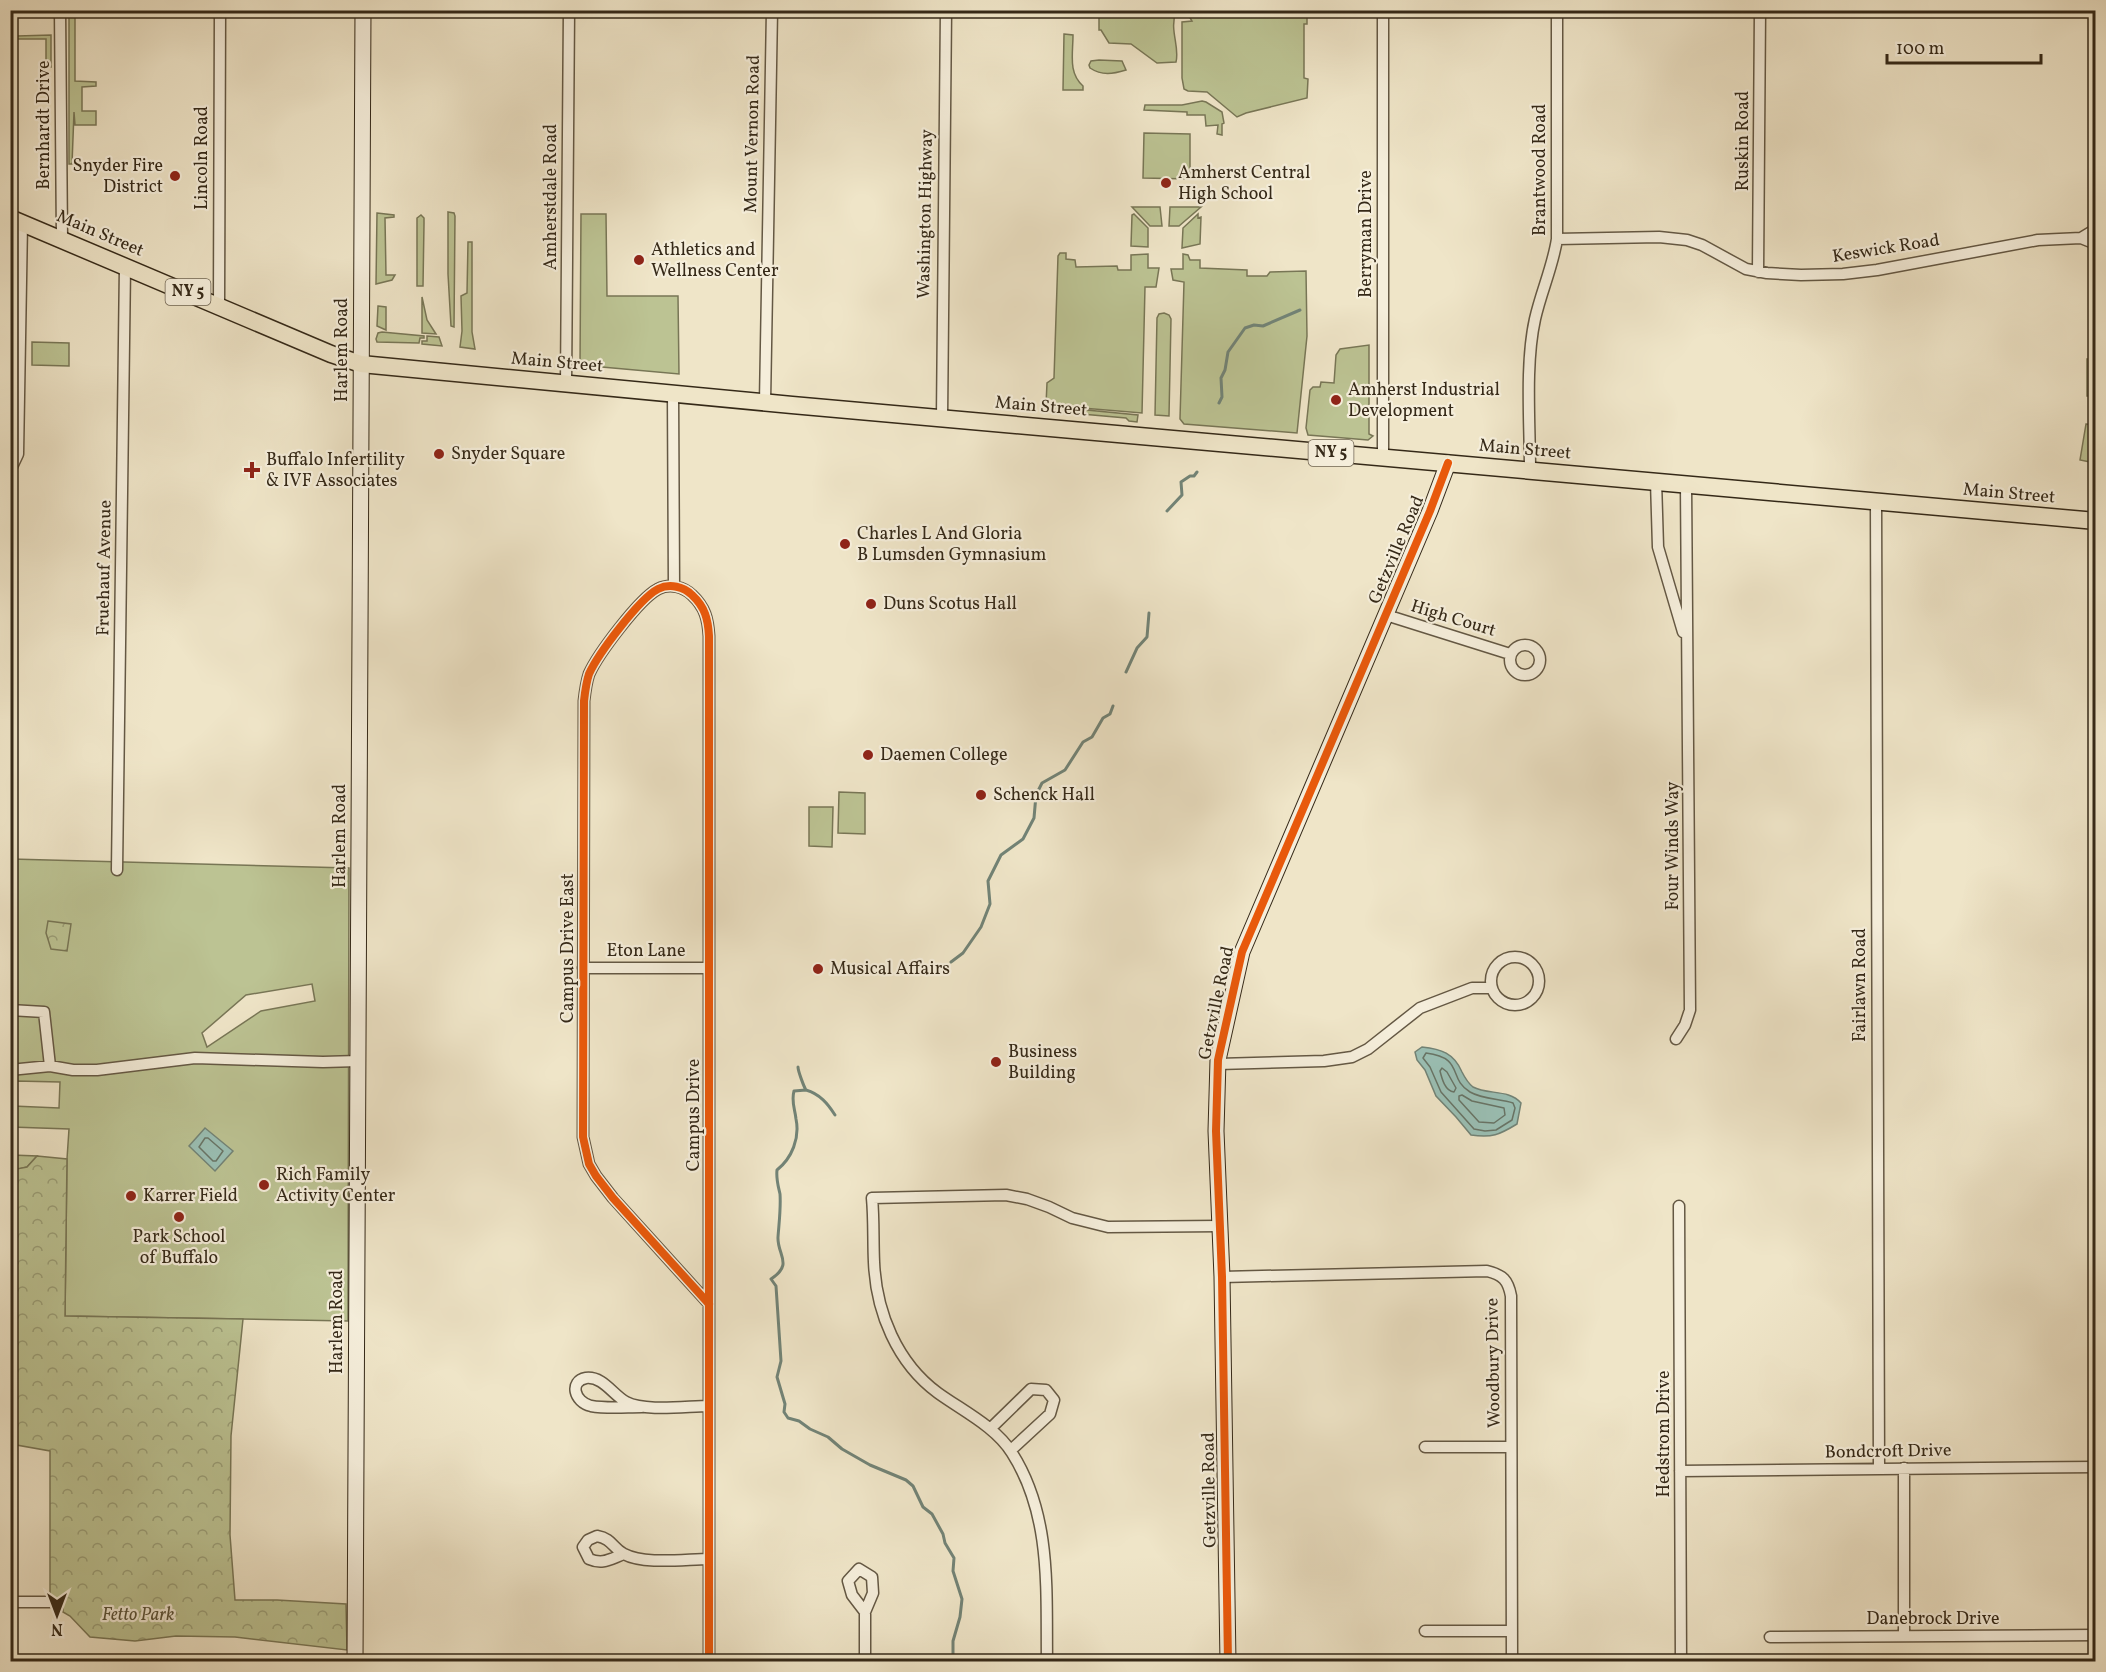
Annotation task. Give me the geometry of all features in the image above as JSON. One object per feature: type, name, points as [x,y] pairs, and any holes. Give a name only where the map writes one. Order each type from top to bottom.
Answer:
[{"type":"main road","name":"Harlem Road","points":[[355,1662],[363,10]]},
{"type":"main road","name":"Main Street","points":[[16,220],[331,354],[361,364],[2096,521]]},
{"type":"main road","name":"Getzville Road","points":[[1228,1662],[1222,1277],[1216,1131],[1218,1064],[1242,952],[1386,615],[1448,463]]},
{"type":"street","name":"Bernhardt Drive","points":[[60,10],[62,240]]},
{"type":"street","name":"Lincoln Road","points":[[219,306],[220,10]]},
{"type":"street","name":"Amherstdale Road","points":[[566,384],[569,10]]},
{"type":"street","name":"Mount Vernon Road","points":[[765,402],[772,10]]},
{"type":"street","name":"Washington Highway","points":[[942,418],[946,10]]},
{"type":"street","name":"Berryman Drive","points":[[1383,10],[1383,458]]},
{"type":"street","name":"Brantwood Road","points":[[1530,470],[1531,354],[1535,320],[1556,251],[1557,239],[1557,10]]},
{"type":"street","name":"Ruskin Road","points":[[1758,272],[1760,10]]},
{"type":"street","points":[[10,471],[18,454],[16,220]]},
{"type":"street","name":"Keswick Road","points":[[2081,238],[2096,229]]},
{"type":"street","name":"Keswick Road","points":[[1557,239],[1659,237],[1687,240],[1702,245],[1735,264],[1758,272],[1801,275],[1877,270],[2038,240],[2081,238],[2096,244]]},
{"type":"street","name":"Fruehauf Avenue","points":[[117,870],[125,266]]},
{"type":"street","points":[[673,394],[674,586]]},
{"type":"street","name":"Four Winds Way","points":[[1656,481],[1658,547],[1688,650]]},
{"type":"street","name":"Four Winds Way","points":[[1676,1039],[1685,1025],[1690,1010],[1686,484]]},
{"type":"street","name":"Fairlawn Road","points":[[1876,501],[1879,1469]]},
{"type":"street","name":"Campus Drive East","points":[[674,586],[659,588],[635,610],[594,664],[586,687],[582,1125],[589,1164],[613,1198],[709,1304]]},
{"type":"street","name":"Campus Drive","points":[[674,586],[690,593],[701,604],[708,625],[709,1662]]},
{"type":"street","name":"High Court","points":[[1386,615],[1510,654]]},
{"type":"street","points":[[1508,957],[1524,958],[1531,962],[1539,976],[1537,992],[1532,999],[1517,1005],[1501,1001],[1491,988],[1492,973],[1501,960],[1508,957]]},
{"type":"street","name":"Eton Lane","points":[[583,968],[709,968]]},
{"type":"street","points":[[1218,1064],[1324,1061],[1352,1057],[1368,1049],[1420,1008],[1472,988],[1491,988]]},
{"type":"street","points":[[10,1010],[44,1012],[50,1066]]},
{"type":"street","points":[[10,1070],[50,1066],[73,1070],[97,1070],[195,1058],[358,1061]]},
{"type":"street","points":[[1047,1662],[1044,1541],[1034,1499],[1011,1450],[990,1429],[933,1389],[914,1370],[894,1342],[881,1310],[877,1287],[872,1198],[1006,1195],[1027,1199],[1072,1218],[1108,1227],[1220,1226]]},
{"type":"street","name":"Hedstrom Drive","points":[[1679,1206],[1681,1662]]},
{"type":"street","name":"Woodbury Drive","points":[[1222,1277],[1488,1271],[1498,1273],[1509,1284],[1511,1296],[1512,1662]]},
{"type":"street","points":[[642,1407],[626,1402],[603,1383],[594,1379],[586,1378],[576,1386],[580,1402],[590,1406],[642,1407],[709,1406]]},
{"type":"street","points":[[990,1429],[1031,1389],[1046,1390],[1054,1400],[1050,1414],[1011,1450]]},
{"type":"street","points":[[1425,1448],[1511,1447]]},
{"type":"street","name":"Bondcroft Drive","points":[[1680,1471],[2096,1467]]},
{"type":"street","points":[[1904,1468],[1904,1636]]},
{"type":"street","points":[[624,1554],[645,1559],[709,1559]]},
{"type":"street","points":[[10,1602],[51,1602]]},
{"type":"street","points":[[865,1612],[865,1662]]},
{"type":"street","points":[[1425,1631],[1512,1631]]},
{"type":"street","name":"Danebrock Drive","points":[[1770,1637],[2096,1635]]},
{"type":"green space","points":[[69,11],[75,11],[75,81],[96,82],[96,86],[82,87],[82,111],[96,111],[96,125],[75,125],[74,112],[72,164],[69,164]]},
{"type":"green space","points":[[1099,11],[1176,11],[1174,25],[1176,62],[1157,63],[1131,44],[1109,43],[1099,30]]},
{"type":"green space","points":[[1186,11],[1307,11],[1307,24],[1304,24],[1304,78],[1308,79],[1307,98],[1237,117],[1207,92],[1184,89],[1182,22],[1192,21]]},
{"type":"green space","points":[[11,32],[17,32],[17,36],[51,35],[51,67],[46,65],[46,39],[11,39]]},
{"type":"green space","points":[[1064,34],[1073,35],[1073,69],[1083,90],[1063,90]]},
{"type":"green space","points":[[1091,61],[1122,61],[1126,70],[1108,73],[1090,68]]},
{"type":"green space","points":[[1202,101],[1222,112],[1224,123],[1222,124],[1222,135],[1217,134],[1218,125],[1206,126],[1205,115],[1144,110],[1145,105],[1182,105]]},
{"type":"green space","points":[[1144,133],[1190,134],[1190,179],[1143,178]]},
{"type":"green space","points":[[1132,207],[1160,207],[1162,226],[1150,226]]},
{"type":"green space","points":[[1170,207],[1201,207],[1179,226],[1169,226]]},
{"type":"green space","points":[[448,212],[454,213],[455,216],[454,327],[451,326],[448,274]]},
{"type":"green space","points":[[377,213],[394,215],[394,217],[385,218],[386,275],[395,275],[392,280],[376,284]]},
{"type":"green space","points":[[581,214],[606,214],[607,296],[678,296],[679,374],[580,365]]},
{"type":"green space","points":[[1134,214],[1148,228],[1148,247],[1131,246],[1132,215]]},
{"type":"green space","points":[[1198,214],[1198,218],[1201,217],[1200,244],[1182,248],[1183,228]]},
{"type":"green space","points":[[421,215],[424,218],[423,286],[417,286],[417,218]]},
{"type":"green space","points":[[468,242],[472,242],[472,332],[475,349],[460,347],[461,296],[467,293]]},
{"type":"green space","points":[[1060,253],[1066,253],[1066,259],[1075,260],[1076,267],[1117,266],[1118,270],[1131,270],[1131,255],[1148,254],[1148,268],[1159,268],[1156,287],[1145,287],[1142,413],[1046,405],[1047,383],[1054,378],[1058,256]]},
{"type":"green space","points":[[1183,254],[1188,255],[1190,260],[1200,260],[1200,268],[1247,270],[1247,276],[1267,276],[1270,272],[1306,271],[1307,336],[1297,433],[1184,424],[1180,419],[1184,282],[1173,280],[1171,269],[1183,269]]},
{"type":"green space","points":[[422,297],[427,320],[436,334],[422,333]]},
{"type":"green space","points":[[378,306],[386,307],[386,330],[377,326]]},
{"type":"green space","points":[[1164,313],[1171,319],[1169,416],[1155,415],[1157,318],[1159,314]]},
{"type":"green space","points":[[378,333],[424,336],[424,338],[420,338],[419,343],[377,342]]},
{"type":"green space","points":[[427,336],[439,337],[442,346],[422,344],[422,341],[427,341]]},
{"type":"green space","points":[[32,342],[69,343],[69,366],[32,365]]},
{"type":"green space","points":[[1369,345],[1369,434],[1373,436],[1368,440],[1308,435],[1306,428],[1310,390],[1313,387],[1320,387],[1321,382],[1334,383],[1336,355],[1340,349]]},
{"type":"green space","points":[[2087,359],[2095,359],[2095,396],[2087,396]]},
{"type":"green space","points":[[1045,406],[1138,415],[1137,422],[1126,418],[1048,411]]},
{"type":"green space","points":[[2086,424],[2095,425],[2095,463],[2080,460]]},
{"type":"green space","points":[[839,792],[865,793],[865,834],[838,833]]},
{"type":"green space","points":[[809,807],[833,807],[832,847],[809,846]]},
{"type":"green space","name":"Park School of Buffalo","points":[[11,859],[349,868],[348,1321],[65,1316],[69,1129],[11,1127]],"holes":[[[312,984],[315,1001],[261,1011],[207,1047],[202,1033],[246,995]],[[15,1081],[60,1082],[59,1108],[13,1106]]]},
{"type":"green space","points":[[48,921],[71,924],[67,951],[51,949],[46,933]]},
{"type":"green space","points":[[11,1155],[37,1156],[27,1167],[11,1171]]},
{"type":"green space","name":"Fetto Park","points":[[37,1156],[67,1159],[65,1316],[243,1319],[231,1436],[230,1535],[235,1600],[346,1604],[347,1650],[235,1637],[176,1636],[135,1641],[90,1637],[70,1616],[63,1612],[63,1599],[50,1599],[50,1451],[11,1444],[11,1170],[27,1167]]},
{"type":"water","points":[[1422,1047],[1435,1049],[1451,1056],[1473,1087],[1511,1096],[1521,1103],[1517,1124],[1495,1135],[1471,1135],[1436,1096],[1425,1070],[1417,1060],[1415,1052]]},
{"type":"water","points":[[205,1128],[233,1151],[215,1171],[189,1146]]},
{"type":"waterway","points":[[1219,403],[1222,397],[1221,378],[1228,352],[1245,328],[1254,325],[1263,326],[1300,310]]},
{"type":"waterway","points":[[1167,511],[1182,495],[1181,482],[1194,476],[1197,472]]},
{"type":"waterway","points":[[1126,672],[1137,648],[1147,637],[1149,613]]},
{"type":"waterway","points":[[951,962],[963,953],[981,927],[990,904],[988,881],[1001,855],[1023,839],[1034,818],[1036,795],[1042,783],[1065,770],[1083,742],[1092,737],[1103,718],[1110,714],[1113,706]]},
{"type":"waterway","points":[[798,1067],[806,1090],[794,1091],[796,1140],[791,1154],[777,1170],[780,1194],[778,1243],[783,1264],[782,1269],[771,1279],[776,1286],[781,1361],[777,1377],[785,1404],[784,1412],[788,1418],[799,1421],[828,1437],[842,1449],[870,1465],[906,1480],[913,1486],[923,1507],[932,1514],[954,1558],[953,1571],[962,1599],[960,1617],[953,1641],[953,1662]]},
{"type":"waterway","points":[[806,1090],[823,1100],[835,1115]]},
{"type":"cycle path","points":[[1228,1662],[1222,1277],[1216,1131],[1218,1060],[1242,952],[1430,511],[1448,463]]},
{"type":"cycle path","points":[[709,1304],[613,1198],[596,1176],[589,1164],[583,1137],[585,691],[589,674],[620,628],[650,595],[667,586],[689,592],[700,604],[708,624],[709,636],[709,1662]]},
{"type":"place","name":"Snyder Fire District","points":[[175,176]]},
{"type":"place","name":"Amherst Central High School","points":[[1166,183]]},
{"type":"place","name":"Athletics and Wellness Center","points":[[639,260]]},
{"type":"place","name":"Amherst Industrial Development","points":[[1336,400]]},
{"type":"place","name":"Snyder Square","points":[[439,454]]},
{"type":"place","name":"Buffalo Infertility & IVF Associates","points":[[252,470]]},
{"type":"place","name":"Charles L And Gloria B Lumsden Gymnasium","points":[[845,544]]},
{"type":"place","name":"Duns Scotus Hall","points":[[871,604]]},
{"type":"place","name":"Daemen College","points":[[868,755]]},
{"type":"place","name":"Schenck Hall","points":[[981,795]]},
{"type":"place","name":"Musical Affairs","points":[[818,969]]},
{"type":"place","name":"Business Building","points":[[996,1062]]},
{"type":"place","name":"Rich Family Activity Center","points":[[264,1185]]},
{"type":"place","name":"Karrer Field","points":[[131,1196]]},
{"type":"place","name":"Park School of Buffalo","points":[[179,1217]]}]
